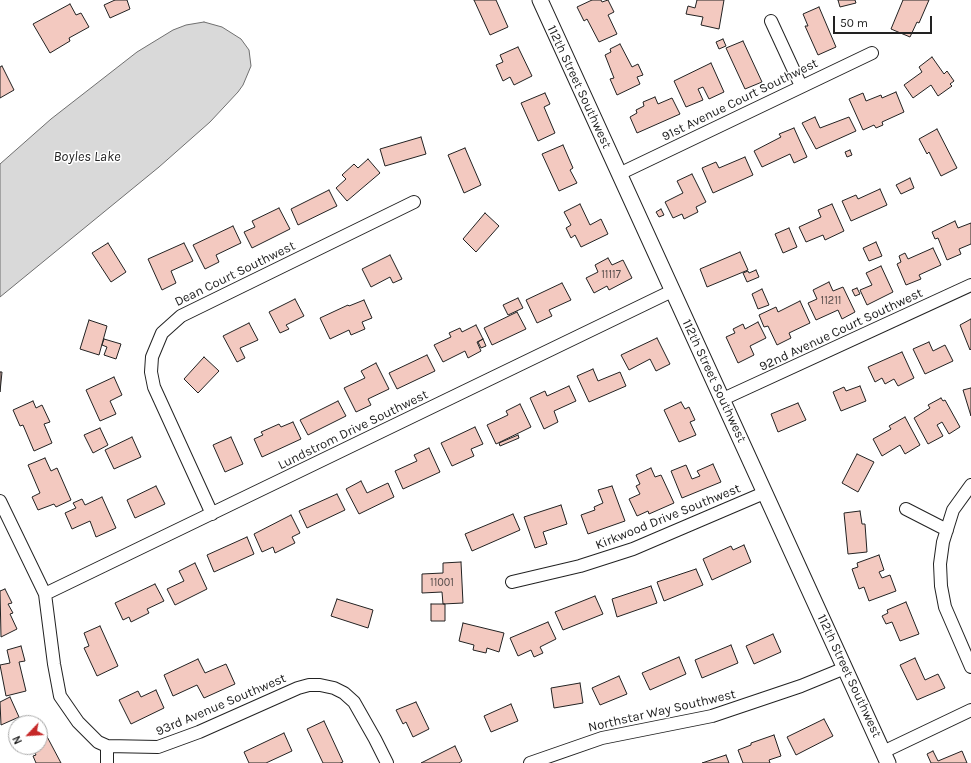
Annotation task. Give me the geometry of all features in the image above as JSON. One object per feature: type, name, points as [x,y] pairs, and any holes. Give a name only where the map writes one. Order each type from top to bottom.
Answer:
[{"type":"street","name":"112th Street Southwest","points":[[540,0],[672,291],[723,399],[764,493],[886,757]]},
{"type":"street","points":[[771,21],[801,86]]},
{"type":"street","name":"91st Avenue Court Southwest","points":[[619,174],[872,53]]},
{"type":"street","name":"Dean Court Southwest","points":[[212,514],[154,387],[151,372],[152,357],[162,333],[181,316],[414,202]]},
{"type":"street","name":"92nd Avenue Court Southwest","points":[[723,399],[971,285]]},
{"type":"street","name":"Lundstrom Drive Southwest","points":[[45,594],[672,291]]},
{"type":"street","points":[[971,485],[953,510],[940,564],[941,586],[945,607],[971,667]]},
{"type":"street","name":"Kirkwood Drive Southwest","points":[[512,582],[580,566],[633,549],[764,493]]},
{"type":"street","points":[[0,501],[45,594],[54,664],[60,696],[78,722],[98,742],[107,746],[107,763]]},
{"type":"street","points":[[906,509],[947,530]]},
{"type":"street","name":"Northstar Way Southwest","points":[[530,763],[602,738],[712,716],[801,686],[845,668]]},
{"type":"street","name":"93rd Avenue Southwest","points":[[107,746],[158,747],[199,732],[298,688],[310,685],[334,688],[344,693],[354,702],[363,716],[387,763]]},
{"type":"street","points":[[886,757],[971,710]]},
{"type":"water","name":"Boyles Lake","points":[[204,22],[222,27],[241,39],[249,50],[251,66],[243,85],[238,92],[210,122],[159,167],[0,297],[0,164],[51,119],[137,52],[173,30],[186,25]]},
{"type":"building","points":[[115,0],[127,0],[130,9],[110,18],[104,5]]},
{"type":"building","points":[[474,0],[496,0],[508,27],[490,35]]},
{"type":"building","points":[[592,0],[601,0],[602,2],[608,0],[614,12],[608,15],[617,34],[599,42],[587,19],[584,21],[577,7]]},
{"type":"building","points":[[697,0],[724,0],[719,29],[701,25],[703,17],[686,14],[688,6],[695,8]]},
{"type":"building","points":[[838,0],[855,0],[856,3],[840,7]]},
{"type":"building","points":[[903,0],[929,0],[919,23],[917,22],[910,37],[891,29]]},
{"type":"building","points":[[70,4],[76,15],[81,13],[89,27],[69,38],[70,41],[50,53],[33,24]]},
{"type":"building","points":[[819,7],[836,47],[818,55],[805,26],[808,26],[803,14]]},
{"type":"building","points":[[723,39],[726,46],[719,49],[716,42]]},
{"type":"building","points":[[743,41],[762,82],[745,89],[726,48]]},
{"type":"building","points":[[620,44],[632,67],[638,64],[643,75],[637,77],[640,84],[617,95],[610,79],[614,78],[605,55],[611,52],[610,49]]},
{"type":"building","points":[[518,47],[532,76],[514,85],[510,77],[503,81],[496,65],[503,62],[500,55]]},
{"type":"building","points":[[932,57],[944,74],[947,71],[954,81],[950,84],[952,86],[938,96],[931,85],[913,98],[904,85],[922,72],[919,67]]},
{"type":"building","points":[[711,63],[724,92],[709,99],[703,87],[698,89],[703,100],[686,107],[674,81]]},
{"type":"building","points":[[2,66],[14,90],[0,98],[0,67]]},
{"type":"building","points":[[896,92],[904,112],[882,122],[883,125],[876,128],[874,125],[863,130],[849,99],[863,93],[866,101],[881,95],[882,98]]},
{"type":"building","points":[[545,93],[550,104],[544,107],[555,133],[538,141],[521,103]]},
{"type":"building","points":[[655,97],[658,104],[672,98],[680,114],[637,133],[630,117],[637,113],[636,110],[644,106],[643,102]]},
{"type":"building","points":[[815,117],[820,128],[849,117],[856,131],[816,149],[802,123]]},
{"type":"building","points":[[794,128],[807,157],[794,163],[790,154],[762,167],[754,151],[781,137],[779,134]]},
{"type":"building","points":[[937,129],[957,168],[941,176],[929,152],[927,154],[919,139]]},
{"type":"building","points":[[421,137],[426,154],[385,166],[380,149]]},
{"type":"building","points":[[563,145],[573,168],[570,170],[577,183],[559,191],[542,154]]},
{"type":"building","points":[[465,148],[481,185],[464,193],[448,155]]},
{"type":"building","points":[[850,150],[852,155],[847,157],[845,152]]},
{"type":"building","points":[[745,157],[753,175],[713,193],[702,168],[716,162],[719,168]]},
{"type":"building","points":[[368,159],[380,173],[347,201],[336,188],[346,179],[342,175],[354,164],[358,168]]},
{"type":"building","points":[[692,174],[706,202],[696,207],[698,212],[684,219],[682,214],[673,218],[665,202],[683,193],[677,181]]},
{"type":"building","points":[[910,178],[914,188],[901,194],[896,185]]},
{"type":"building","points":[[880,189],[887,205],[851,221],[842,201],[856,195],[858,199]]},
{"type":"building","points":[[329,190],[337,206],[298,225],[291,209]]},
{"type":"building","points":[[580,204],[590,225],[601,219],[608,234],[581,247],[575,235],[571,238],[566,228],[571,225],[564,212]]},
{"type":"building","points":[[832,204],[844,231],[825,240],[823,235],[806,242],[799,227],[821,217],[818,210]]},
{"type":"building","points":[[279,208],[290,229],[252,248],[244,232],[255,227],[252,221]]},
{"type":"building","points":[[661,209],[664,215],[659,217],[656,212]]},
{"type":"building","points":[[485,213],[499,226],[476,252],[463,239]]},
{"type":"building","points":[[955,221],[958,228],[971,223],[971,244],[959,249],[961,254],[947,260],[938,238],[935,239],[932,232]]},
{"type":"building","points":[[233,226],[241,243],[216,255],[219,262],[205,269],[193,245]]},
{"type":"building","points":[[789,228],[797,247],[783,253],[775,234]]},
{"type":"building","points":[[876,242],[882,256],[869,261],[863,248]]},
{"type":"building","points":[[108,243],[126,272],[111,282],[92,253]]},
{"type":"building","points":[[184,243],[193,261],[171,271],[176,283],[162,290],[148,259]]},
{"type":"building","points":[[933,248],[941,265],[919,275],[921,279],[906,285],[897,264],[901,262],[899,256],[905,253],[908,259]]},
{"type":"building","points":[[740,252],[748,270],[707,287],[700,269]]},
{"type":"building","points":[[390,255],[402,279],[393,283],[390,277],[371,287],[362,269]]},
{"type":"building","points":[[608,258],[612,265],[623,260],[632,278],[609,290],[607,286],[594,293],[586,278],[598,272],[595,265]]},
{"type":"building","points":[[881,266],[893,292],[867,305],[860,290],[872,285],[866,273]]},
{"type":"building","points":[[756,270],[759,277],[747,282],[743,273],[748,271],[749,273]]},
{"type":"building","points":[[829,282],[833,291],[843,287],[855,312],[842,319],[838,310],[816,320],[808,303],[817,299],[813,290]]},
{"type":"building","points":[[562,283],[571,300],[549,310],[552,316],[537,323],[526,300]]},
{"type":"building","points":[[857,288],[860,294],[855,296],[852,290]]},
{"type":"building","points":[[762,289],[769,305],[758,309],[752,294]]},
{"type":"building","points":[[518,298],[523,308],[508,315],[503,305]]},
{"type":"building","points":[[295,299],[304,316],[286,325],[289,329],[280,333],[269,312]]},
{"type":"building","points":[[364,300],[372,318],[362,322],[365,329],[351,335],[349,330],[330,339],[320,318],[348,305],[349,306]]},
{"type":"building","points":[[800,301],[810,323],[789,333],[791,338],[777,345],[768,326],[764,327],[759,315],[776,307],[778,312]]},
{"type":"building","points":[[517,312],[526,329],[492,345],[484,328]]},
{"type":"building","points":[[971,319],[971,349],[970,350],[960,325]]},
{"type":"building","points":[[89,320],[107,326],[99,355],[80,349]]},
{"type":"building","points":[[758,322],[766,338],[750,346],[754,355],[738,363],[726,337],[735,333],[733,329],[743,324],[745,329]]},
{"type":"building","points":[[249,323],[258,340],[240,348],[245,358],[237,362],[223,336]]},
{"type":"building","points":[[476,325],[483,339],[477,342],[481,351],[468,358],[465,351],[443,362],[434,345],[451,337],[449,333],[460,328],[462,332]]},
{"type":"building","points":[[657,338],[670,364],[656,371],[650,359],[629,370],[621,355]]},
{"type":"building","points":[[104,339],[121,344],[116,359],[104,355],[107,347],[102,345]]},
{"type":"building","points":[[483,339],[486,346],[481,348],[478,342]]},
{"type":"building","points":[[929,342],[933,351],[945,345],[953,361],[925,374],[913,349]]},
{"type":"building","points":[[902,352],[914,378],[898,386],[894,379],[885,384],[882,378],[875,382],[868,367]]},
{"type":"building","points":[[427,355],[435,371],[397,389],[389,373]]},
{"type":"building","points":[[204,357],[219,371],[198,393],[184,379]]},
{"type":"building","points":[[376,363],[389,389],[368,399],[371,405],[356,412],[344,388],[365,378],[361,371]]},
{"type":"building","points":[[593,369],[598,381],[620,372],[626,386],[589,402],[577,376]]},
{"type":"building","points":[[0,372],[2,372],[0,392]]},
{"type":"building","points":[[114,377],[122,395],[110,401],[116,414],[100,421],[86,390]]},
{"type":"building","points":[[569,386],[576,401],[554,411],[558,422],[544,429],[530,398],[545,391],[547,396]]},
{"type":"building","points":[[860,386],[866,401],[841,411],[833,392],[844,387],[846,391]]},
{"type":"building","points":[[971,388],[971,416],[963,390]]},
{"type":"building","points":[[941,398],[943,401],[945,400],[960,427],[949,434],[942,422],[937,425],[943,436],[928,444],[914,418],[930,408],[928,405]]},
{"type":"building","points":[[33,401],[36,408],[42,405],[50,422],[44,424],[52,443],[34,451],[23,425],[20,426],[13,410]]},
{"type":"building","points":[[338,401],[346,416],[308,435],[300,420]]},
{"type":"building","points":[[681,402],[685,409],[689,407],[695,420],[690,422],[696,435],[679,442],[664,410]]},
{"type":"building","points":[[798,403],[806,420],[778,432],[771,414]]},
{"type":"building","points":[[520,404],[531,427],[496,444],[487,425],[508,415],[506,411]]},
{"type":"building","points":[[905,417],[920,445],[905,454],[900,445],[882,456],[873,439],[891,429],[889,426]]},
{"type":"building","points":[[293,422],[301,439],[262,457],[254,439],[263,435],[261,432],[279,424],[281,427]]},
{"type":"building","points":[[475,427],[483,444],[471,449],[474,456],[452,466],[441,443]]},
{"type":"building","points":[[100,428],[108,445],[93,453],[84,435]]},
{"type":"building","points":[[518,435],[519,438],[500,446],[499,443]]},
{"type":"building","points":[[132,437],[141,457],[114,469],[105,450]]},
{"type":"building","points":[[231,437],[243,464],[225,472],[213,445]]},
{"type":"building","points":[[429,448],[440,472],[403,489],[395,471],[417,461],[414,455]]},
{"type":"building","points":[[857,454],[874,462],[858,492],[842,483]]},
{"type":"building","points":[[45,458],[51,471],[57,468],[71,500],[56,507],[54,504],[38,510],[32,497],[40,493],[28,465]]},
{"type":"building","points":[[713,464],[721,482],[682,498],[671,471],[686,465],[692,479],[700,476],[697,471]]},
{"type":"building","points":[[651,468],[655,477],[661,475],[674,503],[649,514],[648,511],[637,516],[629,499],[640,494],[636,486],[640,484],[636,475]]},
{"type":"building","points":[[361,481],[367,493],[388,483],[394,497],[359,514],[346,489]]},
{"type":"building","points":[[156,486],[165,504],[135,518],[127,500]]},
{"type":"building","points":[[612,486],[625,521],[588,534],[581,515],[595,510],[594,507],[603,503],[598,490]]},
{"type":"building","points":[[337,494],[345,510],[307,528],[299,511]]},
{"type":"building","points":[[102,497],[116,528],[96,537],[90,521],[72,529],[65,513],[76,508],[73,503],[82,499],[85,505]]},
{"type":"building","points":[[561,505],[567,524],[543,532],[547,544],[535,548],[524,517]]},
{"type":"building","points":[[860,511],[862,524],[865,524],[867,552],[848,554],[844,513]]},
{"type":"building","points":[[513,514],[520,530],[472,551],[465,534]]},
{"type":"building","points":[[291,515],[300,533],[292,537],[295,543],[275,553],[273,547],[262,552],[254,534]]},
{"type":"building","points":[[247,537],[254,554],[214,572],[207,555]]},
{"type":"building","points":[[744,545],[751,562],[712,580],[703,559],[731,546],[733,550]]},
{"type":"building","points":[[879,555],[884,570],[879,572],[882,578],[890,575],[896,591],[869,601],[864,587],[859,589],[852,569],[858,567],[857,563]]},
{"type":"building","points":[[461,562],[463,603],[443,604],[442,592],[422,593],[422,574],[443,573],[443,563]]},
{"type":"building","points":[[195,563],[207,589],[175,605],[167,589],[184,581],[179,571]]},
{"type":"building","points":[[696,569],[703,585],[664,601],[657,582]]},
{"type":"building","points":[[155,584],[164,601],[147,609],[149,613],[131,622],[129,617],[123,620],[115,603]]},
{"type":"building","points":[[651,586],[657,603],[617,617],[612,599]]},
{"type":"building","points":[[5,589],[12,603],[8,604],[13,613],[10,614],[17,629],[1,637],[0,591]]},
{"type":"building","points":[[595,596],[603,614],[563,630],[555,612]]},
{"type":"building","points":[[337,599],[373,610],[368,628],[331,616]]},
{"type":"building","points":[[906,602],[919,634],[900,641],[892,622],[886,624],[882,616],[888,613],[887,610]]},
{"type":"building","points":[[431,604],[445,604],[445,621],[431,621]]},
{"type":"building","points":[[548,622],[556,639],[540,647],[543,653],[534,657],[531,650],[518,656],[510,638]]},
{"type":"building","points":[[463,623],[504,633],[499,652],[487,648],[486,653],[473,650],[474,645],[459,641]]},
{"type":"building","points":[[100,626],[118,666],[97,676],[84,648],[89,646],[84,633]]},
{"type":"building","points":[[773,634],[781,652],[754,664],[746,646]]},
{"type":"building","points":[[731,645],[738,663],[702,678],[695,660]]},
{"type":"building","points":[[21,646],[25,661],[19,662],[26,691],[6,696],[0,665],[10,663],[7,650]]},
{"type":"building","points":[[679,657],[686,674],[650,690],[642,673]]},
{"type":"building","points":[[915,658],[925,680],[938,674],[945,688],[917,700],[900,665]]},
{"type":"building","points":[[198,659],[205,673],[226,664],[235,684],[204,698],[197,685],[173,696],[164,675]]},
{"type":"building","points":[[619,676],[627,694],[600,705],[592,688]]},
{"type":"building","points":[[580,683],[583,703],[554,708],[551,688]]},
{"type":"building","points":[[156,690],[164,708],[131,724],[119,700],[138,691],[141,697]]},
{"type":"building","points":[[10,697],[18,715],[8,715],[8,722],[1,725],[0,702]]},
{"type":"building","points":[[416,702],[429,729],[413,737],[406,722],[403,724],[396,710]]},
{"type":"building","points":[[511,704],[518,721],[491,732],[484,716]]},
{"type":"building","points":[[824,719],[833,736],[796,755],[787,737]]},
{"type":"building","points":[[324,721],[343,762],[323,763],[307,729]]},
{"type":"building","points":[[284,733],[292,751],[266,763],[249,763],[244,752]]},
{"type":"building","points":[[774,735],[781,756],[769,760],[770,763],[743,763],[738,750],[751,745],[751,743]]},
{"type":"building","points":[[48,738],[61,763],[36,763],[33,756],[48,755]]},
{"type":"building","points":[[455,746],[462,761],[459,763],[421,763]]},
{"type":"building","points":[[933,751],[938,761],[962,751],[967,763],[931,763],[927,754]]},
{"type":"building","points":[[726,755],[729,763],[702,763]]}]
